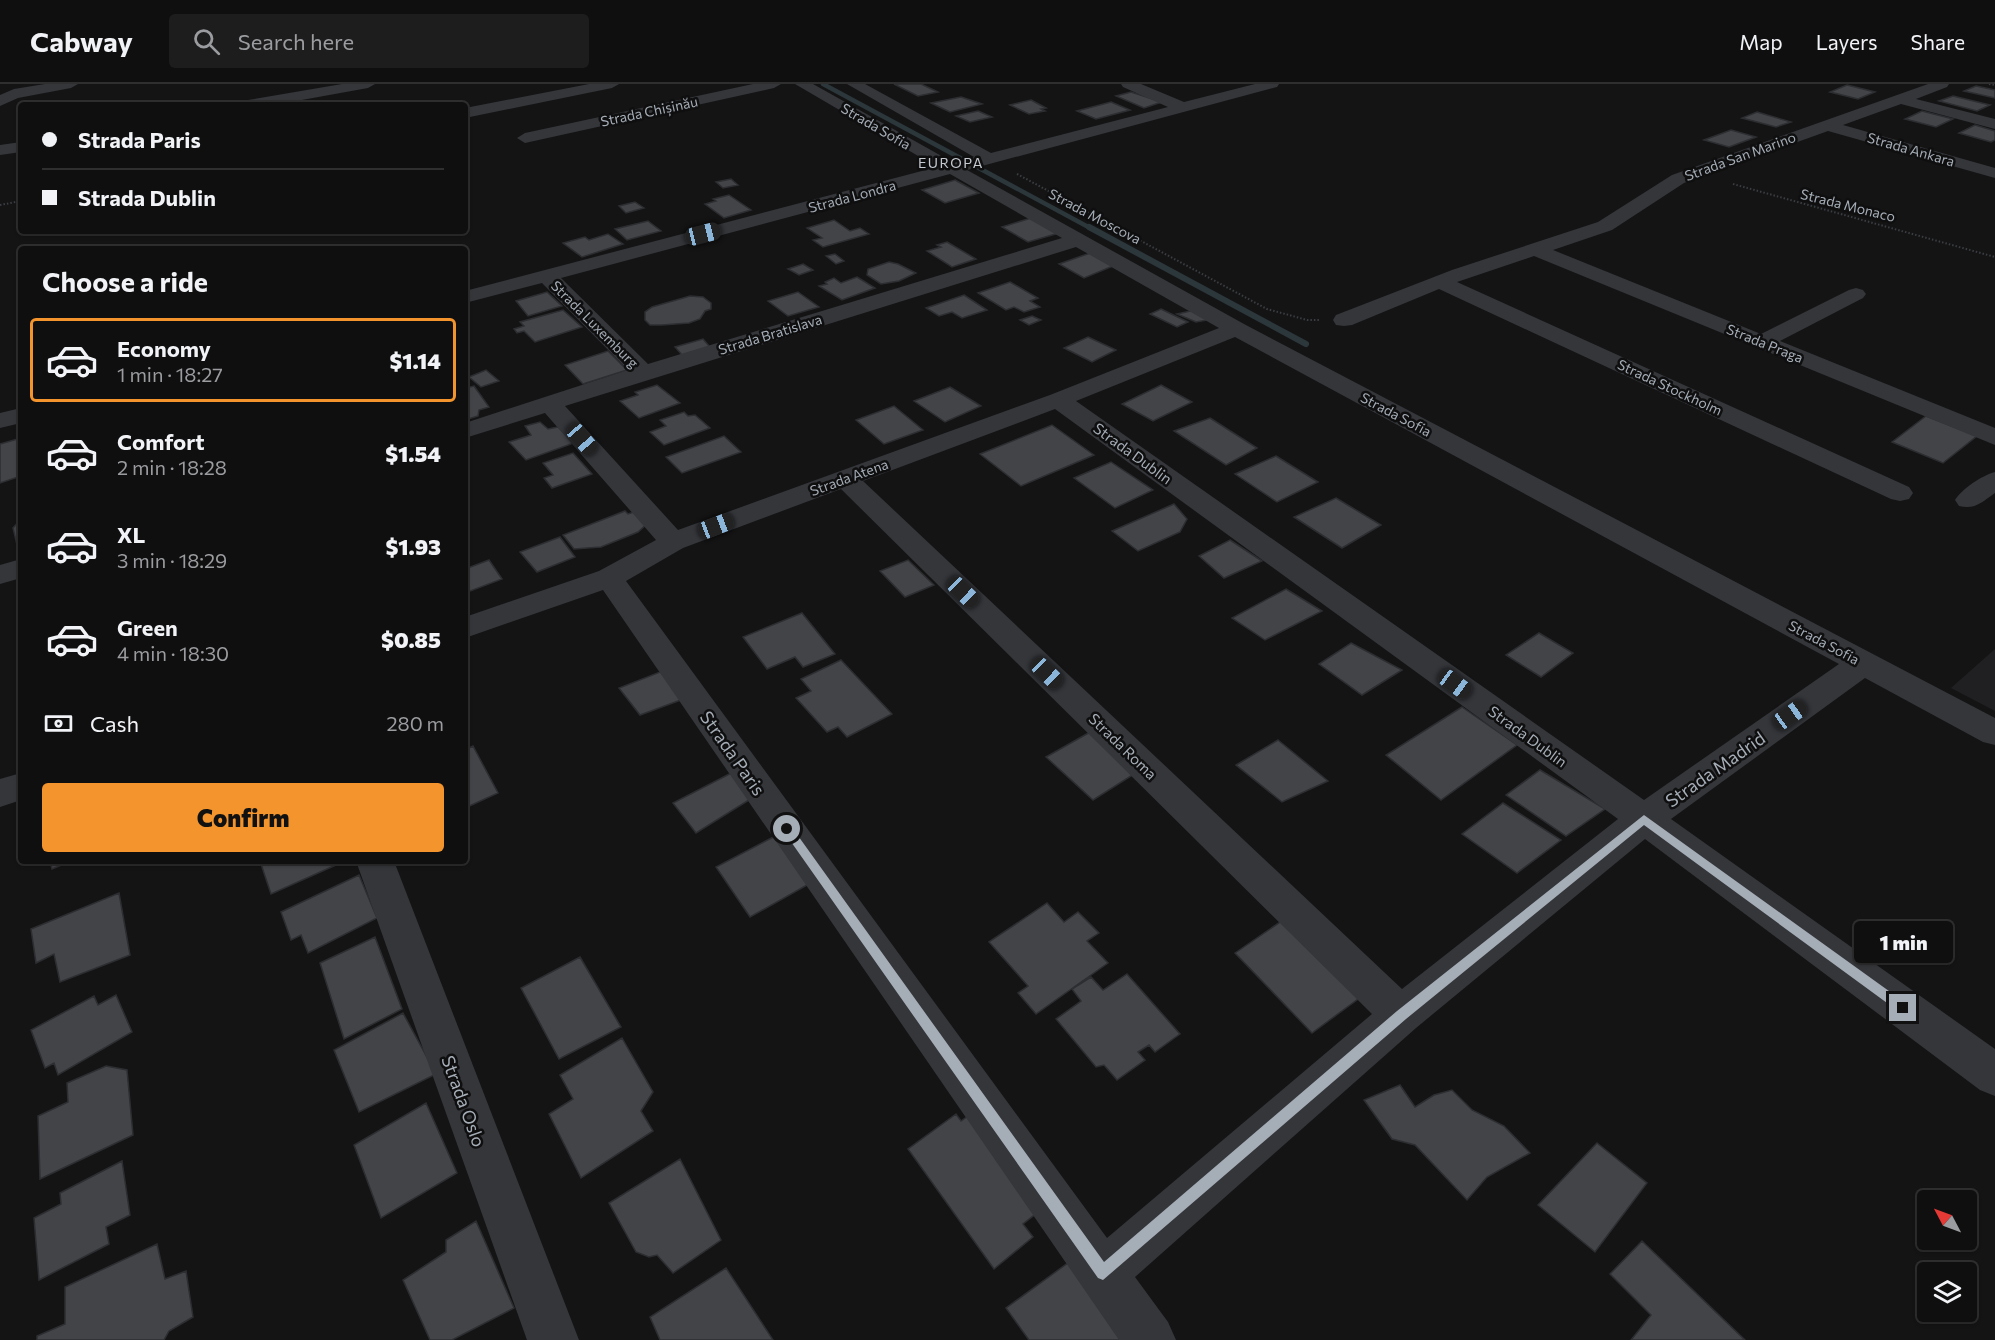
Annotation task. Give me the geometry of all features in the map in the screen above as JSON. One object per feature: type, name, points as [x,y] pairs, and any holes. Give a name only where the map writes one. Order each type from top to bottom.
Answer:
[{"type":"street","points":[[7,98],[72,84]]},
{"type":"street","points":[[286,84],[297,96]]},
{"type":"street","points":[[264,102],[366,84],[378,98]]},
{"type":"street","points":[[468,112],[612,84]]},
{"type":"street","name":"Strada Chișinău","points":[[525,138],[774,84]]},
{"type":"street","name":"Strada Sofia","points":[[802,84],[970,164],[1077,240],[1236,329],[1995,733]]},
{"type":"street","points":[[854,84],[970,164]]},
{"type":"street","points":[[1128,84],[1182,107]]},
{"type":"street","name":"Strada Londra","points":[[468,296],[1272,84]]},
{"type":"street","name":"Strada San Marino","points":[[1344,320],[1440,282],[1605,225],[1678,179],[1942,84]]},
{"type":"street","points":[[1900,99],[1995,123]]},
{"type":"street","name":"Strada Ankara","points":[[1826,125],[1995,173]]},
{"type":"street","points":[[0,149],[18,147]]},
{"type":"street","name":"Strada Bratislava","points":[[468,430],[644,373],[1077,240]]},
{"type":"street","name":"Strada Praga","points":[[1534,249],[1995,437]]},
{"type":"street","name":"Strada Luxemburg","points":[[546,275],[644,373]]},
{"type":"street","name":"Strada Stockholm","points":[[1440,282],[1900,493]]},
{"type":"street","points":[[1761,342],[1856,294]]},
{"type":"street","name":"Strada Atena","points":[[468,627],[609,578],[673,542],[1058,400],[1236,329]]},
{"type":"street","name":"Strada Dublin","points":[[1058,400],[1644,819],[1995,1075]]},
{"type":"street","points":[[551,405],[673,542]]},
{"type":"street","points":[[0,421],[18,417]]},
{"type":"street","name":"Strada Roma","points":[[845,478],[1401,1015]]},
{"type":"street","points":[[1968,500],[1995,480]]},
{"type":"street","points":[[0,575],[18,569]]},
{"type":"street","name":"Strada Paris","points":[[609,578],[1150,1340]]},
{"type":"street","name":"Strada Madrid","points":[[1103,1273],[1401,1015],[1644,819],[1863,663]]},
{"type":"street","points":[[0,793],[18,787]]},
{"type":"street","name":"Strada Oslo","points":[[376,864],[553,1340]]},
{"type":"path","points":[[1989,84],[1995,86]]},
{"type":"path","name":"Strada Moscova","points":[[970,164],[1267,309],[1307,320],[1344,320]]},
{"type":"path","name":"Strada Monaco","points":[[1696,172],[1809,207],[1913,232],[1995,257]]},
{"type":"path","points":[[0,205],[18,202]]},
{"type":"shaded area","points":[[1995,649],[1995,711],[1951,688]]},
{"type":"building","points":[[894,84],[921,84],[938,92],[918,96]]},
{"type":"building","points":[[1847,85],[1875,92],[1858,99],[1830,92]]},
{"type":"building","points":[[1976,86],[1995,90],[1995,98],[1964,91]]},
{"type":"building","points":[[1131,92],[1162,102],[1144,108],[1116,96]]},
{"type":"building","points":[[1953,96],[1990,105],[1977,111],[1939,101]]},
{"type":"building","points":[[961,97],[982,104],[950,112],[931,103]]},
{"type":"building","points":[[1031,100],[1046,108],[1041,109],[1045,111],[1029,114],[1010,105]]},
{"type":"building","points":[[1111,102],[1130,110],[1096,119],[1077,111]]},
{"type":"building","points":[[978,111],[992,117],[970,122],[956,116]]},
{"type":"building","points":[[1922,111],[1953,119],[1936,127],[1905,119]]},
{"type":"building","points":[[1757,112],[1791,122],[1776,127],[1742,118]]},
{"type":"building","points":[[1975,125],[1995,131],[1995,140],[1991,142],[1959,133]]},
{"type":"building","points":[[1731,130],[1756,137],[1729,147],[1704,140]]},
{"type":"building","points":[[731,179],[738,185],[723,188],[716,182]]},
{"type":"building","points":[[955,180],[979,193],[945,203],[922,190]]},
{"type":"building","points":[[729,195],[751,210],[724,218],[705,204],[716,201],[713,199]]},
{"type":"building","points":[[635,202],[644,208],[626,213],[619,206]]},
{"type":"building","points":[[1031,218],[1059,233],[1028,242],[1002,227]]},
{"type":"building","points":[[834,220],[850,231],[860,228],[869,234],[823,247],[813,240],[822,238],[807,228]]},
{"type":"building","points":[[648,221],[661,231],[627,240],[615,229]]},
{"type":"building","points":[[608,234],[623,244],[582,257],[563,243],[585,237],[589,240]]},
{"type":"building","points":[[947,242],[976,259],[952,267],[927,251],[941,247],[937,245]]},
{"type":"building","points":[[1093,252],[1118,264],[1084,278],[1059,264]]},
{"type":"building","points":[[835,254],[844,261],[836,264],[826,256]]},
{"type":"building","points":[[889,262],[916,273],[899,281],[881,284],[867,275],[868,269]]},
{"type":"building","points":[[803,264],[813,270],[799,275],[788,269]]},
{"type":"building","points":[[857,277],[875,288],[842,300],[819,286],[827,284],[825,282],[834,278],[841,283]]},
{"type":"building","points":[[1010,282],[1038,298],[1030,301],[1040,307],[1024,312],[1014,307],[1006,310],[978,293]]},
{"type":"building","points":[[547,292],[562,306],[528,316],[516,301]]},
{"type":"building","points":[[798,292],[819,307],[788,316],[768,301]]},
{"type":"building","points":[[964,295],[987,310],[962,318],[952,312],[939,316],[926,308]]},
{"type":"building","points":[[690,296],[703,297],[711,303],[711,309],[705,311],[700,319],[689,323],[662,325],[650,325],[645,320],[645,312],[652,307]]},
{"type":"building","points":[[1161,309],[1188,322],[1177,327],[1150,314]]},
{"type":"building","points":[[563,310],[582,327],[535,342],[524,331],[517,333],[514,329],[524,326],[520,322]]},
{"type":"building","points":[[1195,310],[1213,319],[1196,322],[1177,314]]},
{"type":"building","points":[[1032,316],[1041,320],[1029,325],[1020,320]]},
{"type":"building","points":[[1088,337],[1116,350],[1092,362],[1064,348]]},
{"type":"building","points":[[703,339],[710,347],[682,355],[675,347]]},
{"type":"building","points":[[608,351],[627,370],[583,384],[565,365]]},
{"type":"building","points":[[486,370],[499,381],[481,387],[469,377]]},
{"type":"building","points":[[657,385],[680,403],[639,418],[620,401],[638,395],[635,392]]},
{"type":"building","points":[[1161,385],[1192,402],[1153,421],[1122,404]]},
{"type":"building","points":[[474,386],[489,407],[479,410],[478,416],[468,419],[468,387]]},
{"type":"building","points":[[950,387],[981,406],[945,422],[914,401]]},
{"type":"building","points":[[894,406],[923,430],[884,444],[856,420]]},
{"type":"building","points":[[684,412],[688,416],[695,415],[710,428],[664,445],[650,432],[666,426],[660,420]]},
{"type":"building","points":[[1926,416],[1977,436],[1943,463],[1892,442]]},
{"type":"building","points":[[1210,418],[1257,448],[1226,465],[1174,431]]},
{"type":"building","points":[[540,422],[548,429],[558,427],[574,443],[526,460],[509,442],[531,435],[525,426]]},
{"type":"building","points":[[1052,425],[1094,455],[1021,486],[980,454]]},
{"type":"building","points":[[724,436],[741,452],[682,473],[666,457]]},
{"type":"building","points":[[18,439],[18,477],[0,483],[0,444]]},
{"type":"building","points":[[573,453],[592,474],[552,488],[544,478],[553,475],[543,463]]},
{"type":"building","points":[[1276,456],[1318,482],[1277,502],[1235,474]]},
{"type":"building","points":[[1111,462],[1153,490],[1115,508],[1074,478]]},
{"type":"building","points":[[1336,498],[1381,525],[1342,548],[1294,517]]},
{"type":"building","points":[[1174,504],[1187,519],[1180,532],[1138,551],[1112,531]]},
{"type":"building","points":[[625,511],[628,514],[637,511],[648,523],[638,532],[601,547],[574,549],[563,535]]},
{"type":"building","points":[[18,522],[18,549],[13,528]]},
{"type":"building","points":[[560,537],[575,557],[537,572],[520,552]]},
{"type":"building","points":[[1230,540],[1262,561],[1224,578],[1199,556]]},
{"type":"building","points":[[489,560],[502,579],[468,592],[468,568]]},
{"type":"building","points":[[908,560],[934,585],[905,597],[880,571]]},
{"type":"building","points":[[1286,589],[1322,611],[1265,640],[1232,618]]},
{"type":"building","points":[[802,613],[835,654],[803,667],[795,657],[767,669],[743,637]]},
{"type":"building","points":[[1539,633],[1573,653],[1541,677],[1506,655]]},
{"type":"building","points":[[1351,643],[1402,670],[1362,695],[1319,664]]},
{"type":"building","points":[[841,660],[892,714],[847,737],[838,727],[827,732],[796,698],[811,691],[801,679]]},
{"type":"building","points":[[660,672],[689,697],[640,715],[619,688]]},
{"type":"building","points":[[1462,707],[1517,745],[1441,800],[1386,755]]},
{"type":"building","points":[[1092,731],[1139,771],[1093,800],[1046,757]]},
{"type":"building","points":[[1278,740],[1328,781],[1282,802],[1236,765]]},
{"type":"building","points":[[473,746],[498,793],[468,807],[468,748]]},
{"type":"building","points":[[739,769],[757,795],[696,833],[673,803]]},
{"type":"building","points":[[1540,770],[1605,809],[1566,836],[1506,795]]},
{"type":"building","points":[[1503,803],[1561,840],[1517,873],[1462,834]]},
{"type":"building","points":[[781,833],[816,880],[750,917],[716,867]]},
{"type":"building","points":[[51,864],[64,864],[52,869]]},
{"type":"building","points":[[261,864],[338,864],[271,894]]},
{"type":"building","points":[[359,875],[377,918],[308,953],[301,935],[291,940],[281,912]]},
{"type":"building","points":[[119,893],[130,955],[60,982],[54,954],[36,963],[31,929]]},
{"type":"building","points":[[1047,903],[1064,922],[1078,912],[1099,933],[1087,941],[1108,963],[1036,1014],[1018,993],[1028,986],[989,942]]},
{"type":"building","points":[[1286,918],[1365,994],[1312,1033],[1235,953]]},
{"type":"building","points":[[375,937],[402,1009],[344,1039],[320,963]]},
{"type":"building","points":[[580,957],[621,1027],[559,1059],[521,988]]},
{"type":"building","points":[[1127,974],[1180,1034],[1155,1052],[1149,1045],[1138,1052],[1145,1060],[1117,1080],[1104,1065],[1096,1067],[1056,1019],[1081,1001],[1072,989],[1091,977],[1103,990]]},
{"type":"building","points":[[116,995],[132,1032],[58,1075],[54,1063],[45,1068],[31,1030],[94,996],[98,1005]]},
{"type":"building","points":[[403,1013],[436,1074],[359,1112],[334,1050]]},
{"type":"building","points":[[622,1038],[653,1092],[641,1111],[653,1131],[581,1178],[549,1114],[573,1099],[560,1075]]},
{"type":"building","points":[[106,1066],[127,1070],[133,1135],[40,1179],[38,1116],[68,1102],[67,1083]]},
{"type":"building","points":[[1400,1085],[1415,1107],[1434,1095],[1452,1090],[1472,1110],[1504,1126],[1530,1153],[1487,1177],[1467,1200],[1415,1145],[1392,1139],[1364,1100]]},
{"type":"building","points":[[426,1103],[457,1173],[381,1218],[354,1145]]},
{"type":"building","points":[[975,1111],[1047,1205],[1023,1224],[1033,1237],[994,1269],[908,1149],[956,1114],[961,1121]]},
{"type":"building","points":[[1597,1143],[1647,1183],[1595,1252],[1538,1205]]},
{"type":"building","points":[[680,1159],[721,1240],[673,1273],[657,1255],[649,1257],[636,1252],[609,1203]]},
{"type":"building","points":[[122,1161],[130,1215],[106,1227],[109,1244],[39,1280],[34,1218],[61,1204],[60,1193]]},
{"type":"building","points":[[476,1221],[514,1308],[452,1340],[430,1340],[403,1280],[446,1252],[446,1240]]},
{"type":"building","points":[[1642,1241],[1745,1340],[1631,1340],[1651,1315],[1610,1274]]},
{"type":"building","points":[[157,1244],[165,1279],[186,1271],[193,1317],[169,1331],[164,1340],[37,1340],[37,1336],[65,1324],[65,1287]]},
{"type":"building","points":[[1076,1257],[1136,1340],[1029,1340],[1006,1308]]},
{"type":"building","points":[[726,1268],[773,1340],[660,1340],[650,1317]]},
{"type":"waterway","points":[[823,84],[1092,229]]},
{"type":"waterway","points":[[1089,227],[1306,344]]},
{"type":"district","name":"EUROPA","points":[[951,162]]},
{"type":"route","points":[[787,829],[1103,1273],[1401,1015],[1644,819],[1903,1008]]}]
